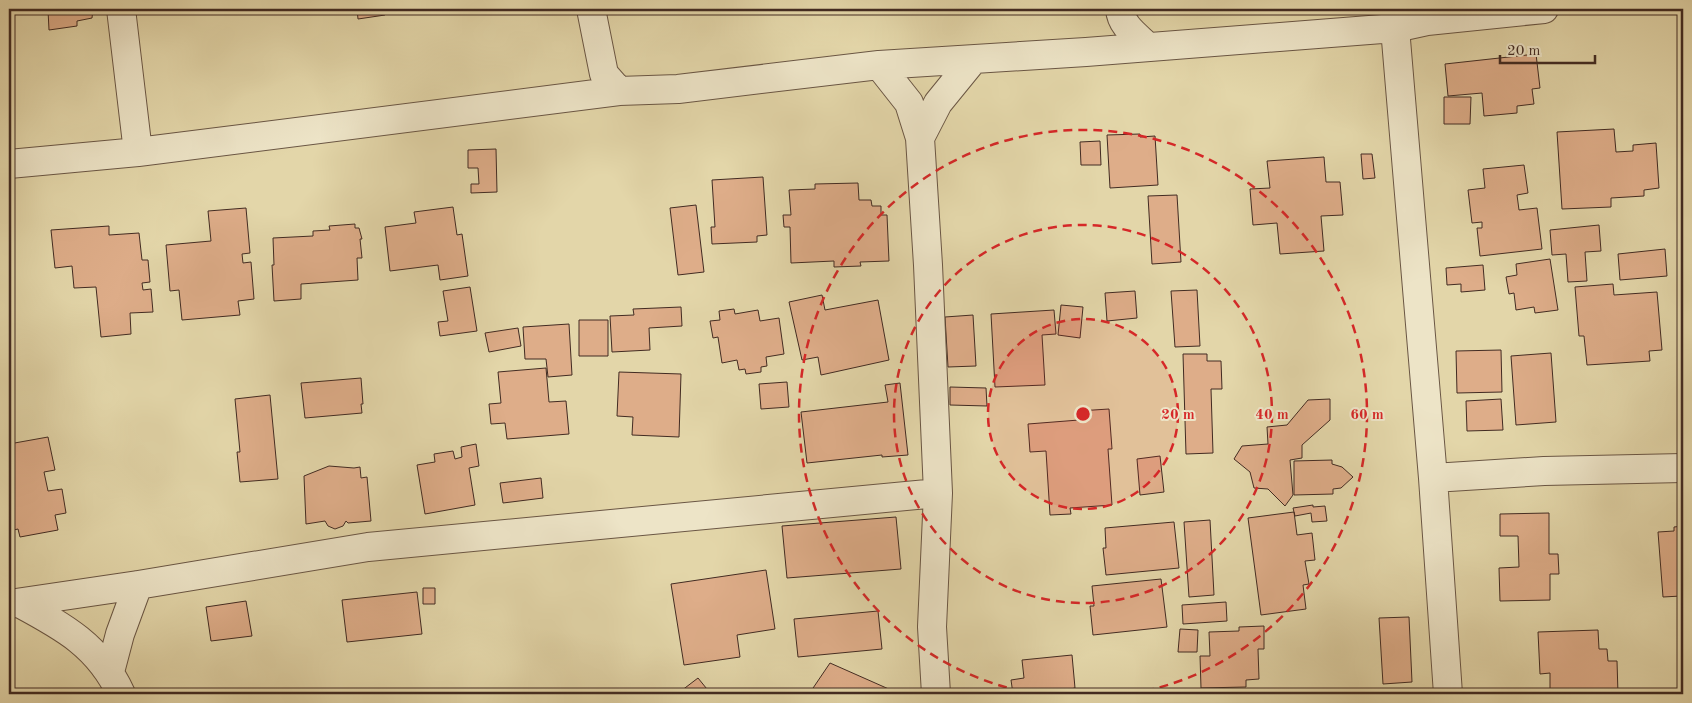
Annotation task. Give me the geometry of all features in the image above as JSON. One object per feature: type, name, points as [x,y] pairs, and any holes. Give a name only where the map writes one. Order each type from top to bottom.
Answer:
[{"type":"street","points":[[121,9],[138,152]]},
{"type":"street","points":[[591,9],[604,74],[619,91]]},
{"type":"street","points":[[1120,9],[1120,14],[1126,26],[1148,48]]},
{"type":"street","points":[[9,164],[138,152],[619,91],[678,89],[880,66],[1148,48],[1395,28],[1426,21],[1544,9]]},
{"type":"street","points":[[1395,28],[1433,478],[1448,694]]},
{"type":"street","points":[[920,138],[938,103],[973,60]]},
{"type":"street","points":[[880,66],[909,103],[920,138],[928,266],[938,493],[932,626],[936,694]]},
{"type":"street","points":[[1433,478],[1544,471],[1683,468]]},
{"type":"street","points":[[14,603],[138,585],[368,547],[938,493]]},
{"type":"street","points":[[116,683],[120,634],[138,585]]},
{"type":"street","points":[[14,603],[54,622],[82,642],[116,683]]},
{"type":"building","points":[[26,9],[93,9],[92,18],[77,21],[77,26],[49,30],[48,10],[26,12]]},
{"type":"building","points":[[357,9],[384,9],[385,15],[358,19]]},
{"type":"building","points":[[1536,54],[1540,88],[1532,89],[1534,104],[1517,106],[1517,113],[1484,116],[1482,93],[1448,96],[1445,64]]},
{"type":"building","points":[[1444,97],[1471,97],[1470,124],[1444,124]]},
{"type":"building","points":[[1614,129],[1616,152],[1633,151],[1633,145],[1656,143],[1659,188],[1644,190],[1644,196],[1611,198],[1611,207],[1562,209],[1557,132]]},
{"type":"building","points":[[1140,134],[1140,137],[1155,136],[1158,185],[1110,188],[1107,135]]},
{"type":"building","points":[[1100,141],[1101,165],[1081,165],[1080,142]]},
{"type":"building","points":[[496,149],[497,192],[471,193],[471,184],[479,184],[478,168],[468,168],[468,150]]},
{"type":"building","points":[[1361,154],[1372,154],[1375,178],[1363,179]]},
{"type":"building","points":[[1324,157],[1326,182],[1340,182],[1343,215],[1321,216],[1324,251],[1280,254],[1277,223],[1253,225],[1250,189],[1270,188],[1267,161]]},
{"type":"building","points":[[1524,165],[1528,193],[1517,195],[1519,210],[1537,208],[1542,249],[1480,256],[1477,228],[1482,228],[1482,222],[1472,223],[1468,190],[1485,188],[1483,169]]},
{"type":"building","points":[[763,177],[767,235],[757,236],[757,242],[712,244],[711,227],[715,227],[712,180]]},
{"type":"building","points":[[858,183],[859,200],[871,200],[872,206],[881,206],[881,215],[887,215],[889,261],[860,262],[861,266],[834,267],[834,261],[791,263],[790,227],[784,227],[783,215],[791,215],[789,190],[815,189],[815,184]]},
{"type":"building","points":[[1177,195],[1181,262],[1152,264],[1148,196]]},
{"type":"building","points":[[696,205],[704,272],[678,275],[670,208]]},
{"type":"building","points":[[453,207],[457,235],[462,234],[468,276],[440,280],[438,265],[390,271],[385,227],[416,223],[414,212]]},
{"type":"building","points":[[246,208],[250,253],[242,254],[243,263],[251,262],[254,299],[238,301],[240,315],[182,320],[179,290],[170,291],[166,245],[211,241],[208,211]]},
{"type":"building","points":[[355,224],[355,228],[359,228],[362,239],[360,239],[362,258],[357,258],[358,280],[301,284],[301,299],[274,301],[273,238],[313,236],[313,231],[330,230],[329,226]]},
{"type":"building","points":[[1599,225],[1601,251],[1585,252],[1587,281],[1568,282],[1566,254],[1552,255],[1550,230]]},
{"type":"building","points":[[109,226],[109,235],[139,233],[142,260],[148,260],[150,282],[142,283],[143,290],[151,289],[153,312],[130,313],[131,334],[101,337],[96,287],[74,288],[72,266],[55,268],[51,230]]},
{"type":"building","points":[[1665,249],[1667,276],[1620,280],[1618,254]]},
{"type":"building","points":[[1550,259],[1558,310],[1535,313],[1534,307],[1516,310],[1514,293],[1509,294],[1506,277],[1517,275],[1516,264]]},
{"type":"building","points":[[1483,265],[1485,290],[1461,292],[1461,284],[1447,285],[1446,268]]},
{"type":"building","points":[[1613,284],[1614,295],[1657,292],[1662,350],[1649,351],[1650,361],[1587,365],[1584,336],[1579,336],[1575,287]]},
{"type":"building","points":[[470,287],[477,331],[440,336],[438,322],[448,321],[443,291]]},
{"type":"building","points":[[1197,290],[1200,346],[1175,347],[1171,291]]},
{"type":"building","points":[[1135,291],[1137,318],[1107,321],[1105,293]]},
{"type":"building","points":[[822,295],[825,310],[878,300],[889,360],[821,375],[818,357],[802,360],[789,302]]},
{"type":"building","points":[[1061,305],[1083,307],[1080,338],[1058,335]]},
{"type":"building","points":[[681,307],[682,326],[649,328],[650,350],[612,352],[610,316],[634,315],[633,309]]},
{"type":"building","points":[[734,309],[735,314],[758,310],[760,321],[779,318],[784,354],[766,357],[767,366],[761,367],[761,372],[746,374],[745,369],[739,370],[737,360],[722,363],[718,337],[713,338],[710,321],[720,320],[719,311]]},
{"type":"building","points":[[1054,310],[1056,334],[1042,335],[1045,385],[995,387],[991,314]]},
{"type":"building","points":[[973,315],[976,366],[948,367],[945,317]]},
{"type":"building","points":[[579,320],[608,320],[608,356],[579,356]]},
{"type":"building","points":[[569,324],[572,375],[548,377],[546,359],[525,359],[523,327]]},
{"type":"building","points":[[518,328],[521,346],[489,352],[485,333]]},
{"type":"building","points":[[1501,350],[1502,392],[1457,393],[1456,351]]},
{"type":"building","points":[[1551,353],[1556,422],[1516,425],[1511,356]]},
{"type":"building","points":[[1183,354],[1207,354],[1207,361],[1221,361],[1222,389],[1211,389],[1213,453],[1186,454]]},
{"type":"building","points":[[546,368],[549,402],[566,401],[569,434],[507,439],[505,423],[491,424],[489,404],[501,403],[498,372]]},
{"type":"building","points":[[619,372],[681,374],[679,437],[632,435],[633,417],[617,416]]},
{"type":"building","points":[[361,378],[362,413],[305,418],[301,383]]},
{"type":"building","points":[[787,382],[789,407],[761,409],[759,384]]},
{"type":"building","points":[[900,383],[908,455],[882,457],[882,455],[807,463],[801,412],[888,402],[885,385]]},
{"type":"building","points":[[950,387],[986,388],[987,406],[950,405]]},
{"type":"building","points":[[270,395],[278,479],[240,482],[237,452],[240,452],[235,399]]},
{"type":"building","points":[[1330,399],[1330,420],[1302,445],[1302,458],[1290,460],[1293,495],[1285,506],[1268,489],[1254,488],[1250,472],[1234,459],[1242,446],[1268,444],[1267,427],[1287,425],[1308,400]]},
{"type":"building","points":[[1501,399],[1503,430],[1467,431],[1466,401]]},
{"type":"building","points":[[1109,409],[1112,449],[1108,449],[1112,505],[1070,508],[1071,514],[1050,515],[1046,451],[1030,452],[1028,424],[1079,420],[1078,411]]},
{"type":"building","points":[[48,437],[55,470],[44,472],[48,491],[62,489],[66,513],[55,515],[58,530],[20,537],[18,529],[9,531],[9,444]]},
{"type":"building","points":[[476,444],[479,466],[469,468],[475,505],[425,514],[417,465],[435,462],[434,454],[453,451],[455,459],[462,457],[461,447]]},
{"type":"building","points":[[1160,456],[1164,492],[1140,495],[1137,459]]},
{"type":"building","points":[[1332,460],[1332,464],[1342,467],[1353,477],[1341,488],[1333,489],[1333,494],[1294,495],[1294,461]]},
{"type":"building","points":[[329,466],[360,467],[361,478],[367,477],[371,521],[348,523],[346,521],[343,526],[335,529],[328,526],[325,521],[306,524],[304,476]]},
{"type":"building","points":[[541,478],[543,498],[503,503],[500,483]]},
{"type":"building","points":[[1313,505],[1313,507],[1325,506],[1327,521],[1312,522],[1311,513],[1295,516],[1293,508]]},
{"type":"building","points":[[1294,512],[1297,535],[1312,533],[1315,560],[1305,561],[1309,584],[1303,585],[1306,609],[1261,615],[1248,518]]},
{"type":"building","points":[[1549,513],[1549,554],[1558,554],[1559,574],[1550,574],[1550,600],[1500,601],[1499,568],[1519,567],[1518,536],[1500,536],[1500,514]]},
{"type":"building","points":[[896,517],[901,569],[787,578],[782,526]]},
{"type":"building","points":[[1210,520],[1214,595],[1189,597],[1184,522]]},
{"type":"building","points":[[1174,522],[1179,568],[1106,575],[1103,548],[1106,548],[1105,528]]},
{"type":"building","points":[[1683,526],[1683,601],[1681,601],[1681,596],[1663,597],[1658,532],[1674,531],[1674,527]]},
{"type":"building","points":[[766,570],[775,629],[737,635],[740,657],[684,665],[671,584]]},
{"type":"building","points":[[1161,579],[1167,627],[1093,635],[1090,606],[1094,606],[1092,586]]},
{"type":"building","points":[[423,588],[435,588],[435,604],[423,604]]},
{"type":"building","points":[[417,592],[422,634],[347,642],[342,600]]},
{"type":"building","points":[[246,601],[252,636],[211,641],[206,607]]},
{"type":"building","points":[[1226,602],[1227,621],[1183,624],[1182,605]]},
{"type":"building","points":[[878,611],[882,649],[798,657],[794,619]]},
{"type":"building","points":[[1409,617],[1412,682],[1383,684],[1379,618]]},
{"type":"building","points":[[1264,626],[1264,649],[1258,649],[1259,679],[1246,680],[1246,687],[1201,688],[1200,656],[1210,656],[1209,632],[1239,631],[1239,627]]},
{"type":"building","points":[[1180,629],[1198,630],[1197,652],[1178,652]]},
{"type":"building","points":[[1598,630],[1599,649],[1607,649],[1608,661],[1617,661],[1618,694],[1560,694],[1560,691],[1550,691],[1550,673],[1540,674],[1538,632]]},
{"type":"building","points":[[1072,655],[1075,688],[1070,689],[1071,694],[1013,694],[1011,680],[1024,678],[1022,660]]},
{"type":"building","points":[[830,663],[900,694],[809,694]]},
{"type":"building","points":[[698,678],[711,694],[677,694]]}]
